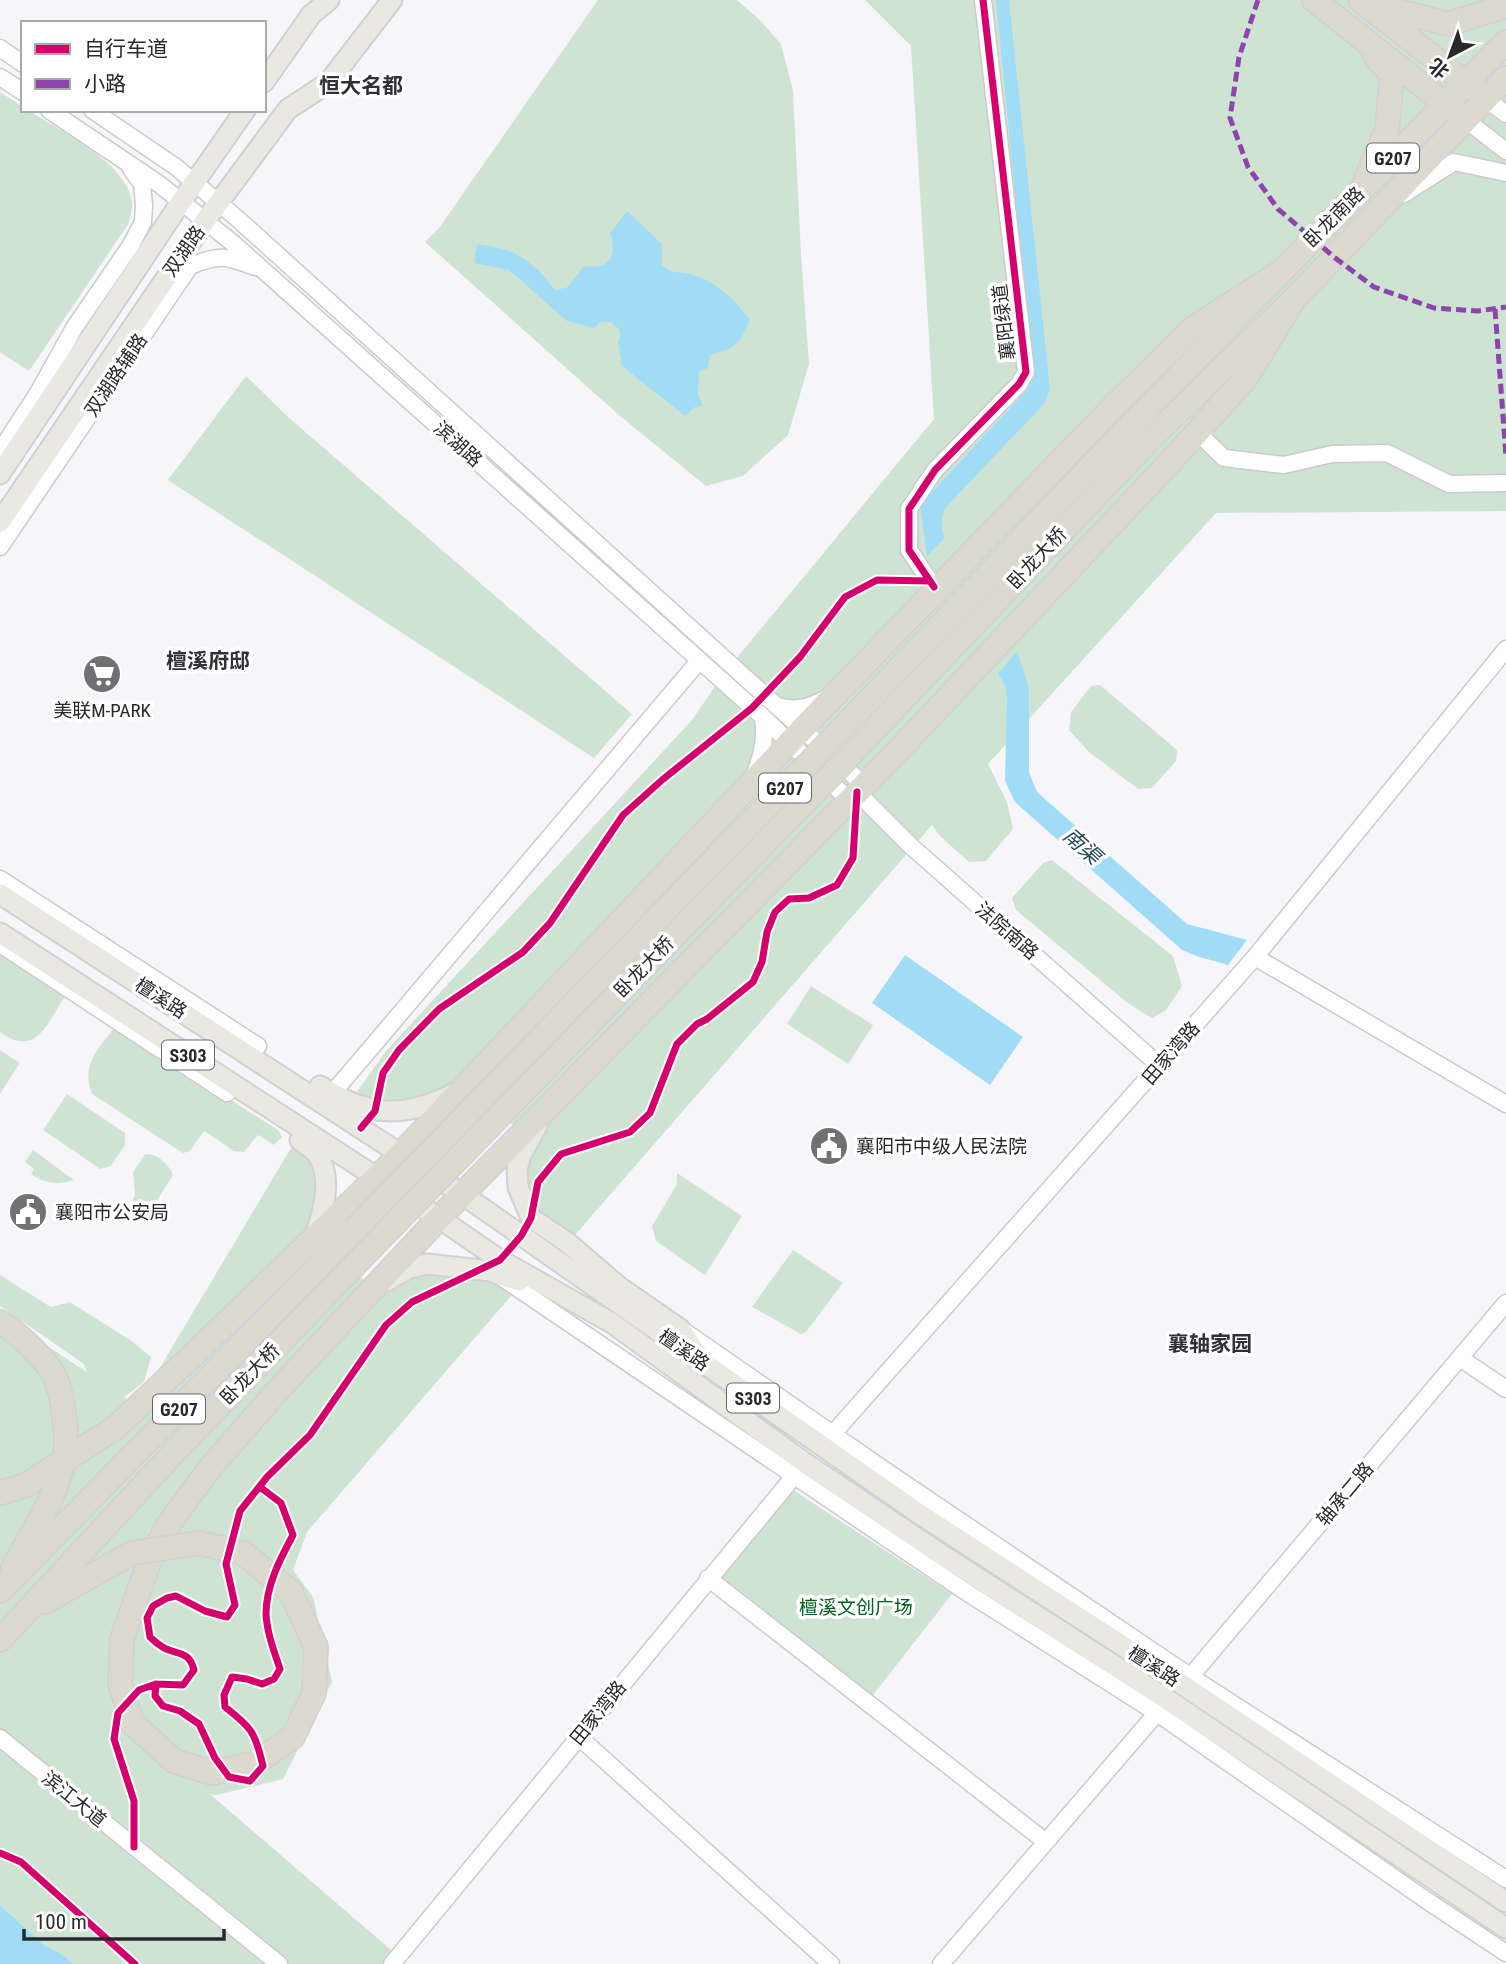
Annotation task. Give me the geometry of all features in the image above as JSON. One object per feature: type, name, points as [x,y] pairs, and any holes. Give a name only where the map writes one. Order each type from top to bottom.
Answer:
[{"type":"highway","points":[[1314,0],[1466,120]]},
{"type":"highway","points":[[1361,1],[1448,24],[1506,6]]},
{"type":"highway","points":[[1361,1],[1486,99]]},
{"type":"highway","points":[[1350,27],[1392,75],[1387,129],[1362,190]]},
{"type":"highway","name":"卧龙南路","points":[[1279,273],[1506,41]]},
{"type":"highway","name":"卧龙南路","points":[[1294,299],[1506,78]]},
{"type":"highway","points":[[0,1493],[26,1485],[115,1428],[401,1154],[1111,408],[1192,329],[1279,273]]},
{"type":"highway","name":"卧龙大桥","points":[[1,1590],[802,770],[1279,273]]},
{"type":"highway","points":[[27,1612],[132,1553],[145,1551],[159,1549],[199,1543],[243,1553],[291,1592],[316,1647],[314,1693],[293,1738],[255,1763],[212,1773],[174,1761],[132,1723],[120,1683],[122,1639],[148,1565],[153,1555],[158,1545],[163,1535],[168,1525],[210,1468],[439,1218],[857,793],[1197,432],[1246,378],[1294,299]]},
{"type":"highway","name":"卧龙大桥","points":[[0,1640],[180,1446],[830,776],[1149,440],[1294,299]]},
{"type":"highway","points":[[0,1322],[13,1330],[54,1374],[64,1409],[65,1459],[51,1496],[1,1590]]},
{"type":"main road","points":[[266,79],[312,15],[329,0]]},
{"type":"main road","name":"双湖路","points":[[0,522],[205,221],[288,109],[328,83],[392,0]]},
{"type":"main road","name":"双湖路","points":[[0,474],[244,112]]},
{"type":"main road","name":"檀溪路","points":[[0,894],[226,1041],[328,1099],[401,1154],[704,1364],[827,1440],[918,1513],[1187,1681],[1506,1902]]},
{"type":"main road","name":"檀溪路","points":[[0,933],[439,1218],[499,1260],[600,1317],[800,1469],[942,1555],[1163,1707],[1506,1928]]},
{"type":"main road","points":[[226,1041],[258,1046],[328,1099],[375,1111],[401,1112],[433,1104],[465,1088]]},
{"type":"main road","points":[[206,1067],[228,1093],[316,1153],[324,1169],[325,1189],[323,1213],[315,1235]]},
{"type":"main road","points":[[556,1099],[529,1137],[517,1169],[518,1187],[531,1218],[568,1243],[618,1286],[680,1329],[704,1364]]},
{"type":"main road","points":[[374,1289],[407,1269],[427,1264],[490,1270],[536,1287],[600,1317]]},
{"type":"street","name":"襄阳绿道","points":[[936,590],[909,550],[909,509],[935,470],[1019,384],[1026,372],[983,0]]},
{"type":"street","points":[[0,48],[21,63]]},
{"type":"street","points":[[0,77],[21,91]]},
{"type":"street","points":[[1486,99],[1506,114]]},
{"type":"street","name":"滨湖路","points":[[52,112],[205,221],[699,661],[763,717],[796,736],[857,793]]},
{"type":"street","name":"滨湖路","points":[[95,112],[176,167],[219,203],[777,706],[796,736]]},
{"type":"street","points":[[1466,120],[1506,151]]},
{"type":"street","points":[[0,451],[38,393],[74,328],[131,245],[143,222],[142,184],[125,162]]},
{"type":"street","points":[[1378,211],[1454,162],[1506,173]]},
{"type":"street","name":"双湖路辅路","points":[[0,547],[190,266],[210,258],[228,257],[262,270]]},
{"type":"street","points":[[1197,432],[1224,458],[1283,465],[1332,454],[1387,453],[1449,484],[1506,483]]},
{"type":"street","name":"田家湾路","points":[[827,1440],[1255,957],[1506,649]]},
{"type":"street","points":[[328,1099],[699,661]]},
{"type":"street","points":[[777,706],[808,708],[837,693]]},
{"type":"street","points":[[751,784],[763,751],[763,717]]},
{"type":"street","name":"法院南路","points":[[857,793],[912,847],[1160,1066]]},
{"type":"street","points":[[0,879],[258,1046]]},
{"type":"street","points":[[0,944],[228,1093]]},
{"type":"street","points":[[1255,957],[1506,1104]]},
{"type":"street","points":[[490,1270],[800,1469]]},
{"type":"street","name":"轴承二路","points":[[1187,1681],[1506,1303]]},
{"type":"street","points":[[680,1329],[827,1440]]},
{"type":"street","points":[[1460,1359],[1506,1389]]},
{"type":"street","name":"田家湾路","points":[[392,1964],[800,1469]]},
{"type":"street","points":[[708,1578],[1046,1842]]},
{"type":"street","points":[[1187,1681],[1506,1879]]},
{"type":"street","points":[[941,1964],[1163,1707],[1426,1900],[1506,1953]]},
{"type":"street","points":[[579,1737],[831,1964]]},
{"type":"street","name":"滨江大道","points":[[0,1738],[279,1964]]},
{"type":"green space","points":[[598,0],[737,0],[761,21],[781,44],[793,91],[809,364],[788,435],[743,476],[706,486],[620,416],[425,242],[439,228]]},
{"type":"green space","points":[[865,0],[1506,0],[1506,511],[1216,513],[988,764],[1007,802],[1013,829],[986,861],[969,862],[940,836],[932,825],[568,1243],[531,1218],[518,1187],[529,1137],[465,1088],[433,1104],[349,1103],[386,1051],[692,720],[722,676],[934,419],[911,46]]},
{"type":"green space","points":[[0,92],[21,106],[21,112],[31,112],[73,137],[104,160],[127,186],[132,209],[129,223],[29,371],[0,352]]},
{"type":"green space","points":[[246,376],[288,417],[632,714],[594,758],[168,480]]},
{"type":"green space","points":[[1100,685],[1177,750],[1176,761],[1152,788],[1138,789],[1089,752],[1069,730],[1071,712],[1091,686]]},
{"type":"green space","points":[[1052,860],[1173,956],[1182,986],[1166,1010],[1152,1018],[1129,1004],[1016,910],[1012,898],[1043,863]]},
{"type":"green space","points":[[0,952],[63,992],[64,998],[45,1027],[31,1040],[12,1039],[0,1032]]},
{"type":"green space","points":[[811,986],[873,1025],[848,1064],[787,1024]]},
{"type":"green space","points":[[113,1029],[121,1030],[278,1130],[282,1137],[274,1145],[258,1135],[244,1152],[234,1151],[204,1131],[190,1151],[183,1153],[92,1094],[88,1075],[92,1059]]},
{"type":"green space","points":[[0,1050],[20,1063],[0,1094]]},
{"type":"green space","points":[[67,1094],[125,1133],[125,1145],[111,1166],[100,1169],[43,1130]]},
{"type":"green space","points":[[297,1138],[324,1169],[315,1235],[374,1289],[427,1264],[518,1288],[307,1532],[293,1570],[313,1597],[332,1682],[283,1779],[216,1795],[210,1794],[398,1956],[392,1964],[73,1964],[65,1956],[44,1945],[0,1905],[0,1315],[87,1372],[84,1364],[0,1306],[0,1275],[51,1307],[70,1302],[133,1342],[151,1357],[144,1382],[124,1397],[137,1406]]},
{"type":"green space","points":[[33,1150],[74,1180],[52,1183],[31,1174],[34,1169],[25,1162]]},
{"type":"green space","points":[[145,1154],[162,1160],[173,1175],[149,1213],[132,1202],[135,1195],[133,1172]]},
{"type":"green space","points":[[677,1173],[742,1216],[705,1275],[656,1241],[652,1226],[677,1184]]},
{"type":"green space","points":[[793,1250],[843,1283],[806,1332],[801,1334],[752,1307]]},
{"type":"green space","name":"檀溪文创广场","points":[[793,1490],[952,1594],[870,1699],[719,1581]]},
{"type":"water","points":[[996,0],[1009,0],[1050,389],[1045,403],[946,507],[942,522],[945,538],[927,556],[920,505],[1028,389],[1033,376]]},
{"type":"water","points":[[627,211],[662,244],[662,265],[711,283],[731,298],[750,319],[741,339],[731,348],[710,355],[708,368],[699,371],[698,394],[703,406],[695,407],[685,416],[622,366],[618,342],[620,330],[611,322],[600,322],[595,328],[567,321],[509,270],[474,263],[477,244],[503,249],[530,263],[556,290],[568,287],[584,266],[600,266],[610,260],[613,248],[610,233]]},
{"type":"water","name":"南渠","points":[[1017,651],[1029,688],[1029,772],[1037,792],[1187,924],[1247,940],[1228,965],[1182,950],[1015,802],[1005,781],[1007,699],[1005,685],[998,674]]},
{"type":"water","points":[[905,955],[1023,1037],[990,1085],[872,1003]]},
{"type":"water","points":[[0,1905],[44,1945],[65,1956],[73,1964],[0,1964]]},
{"type":"marked path","points":[[1258,0],[1239,57],[1230,118],[1248,167],[1278,209],[1374,287],[1434,308],[1478,311],[1506,307]]},
{"type":"marked path","points":[[1495,309],[1506,456]]},
{"type":"cycle path","points":[[934,587],[909,550],[909,509],[935,470],[1019,384],[1026,372],[983,0]]},
{"type":"cycle path","points":[[361,1128],[375,1111],[383,1073],[399,1050],[439,1009],[523,952],[550,923],[623,815],[752,708],[800,657],[845,597],[877,580],[930,581]]},
{"type":"cycle path","points":[[134,1847],[134,1801],[114,1739],[118,1713],[139,1690],[156,1684],[183,1685],[194,1670],[183,1654],[164,1648],[150,1637],[147,1618],[153,1606],[176,1596],[205,1611],[227,1617],[235,1605],[226,1564],[240,1511],[267,1477],[310,1435],[386,1325],[412,1302],[500,1260],[521,1236],[531,1218],[538,1182],[561,1154],[630,1132],[650,1113],[677,1044],[697,1024],[753,982],[762,962],[767,932],[775,912],[789,899],[809,898],[837,885],[853,858],[857,792]]},
{"type":"cycle path","points":[[156,1684],[155,1696],[163,1706],[180,1711],[199,1724],[215,1758],[229,1777],[250,1781],[263,1766],[257,1745],[247,1726],[225,1707],[224,1695],[232,1677],[262,1684],[274,1679],[280,1669],[268,1628],[268,1593],[293,1535],[281,1503],[260,1487]]},
{"type":"cycle path","points":[[0,1853],[21,1862],[135,1964]]},
{"type":"place","name":"美联M-PARK","points":[[102,674]]},
{"type":"place","name":"襄阳市中级人民法院","points":[[829,1146]]},
{"type":"place","name":"襄阳市公安局","points":[[28,1212]]},
{"type":"district","name":"恒大名都","points":[[361,86]]},
{"type":"district","name":"檀溪府邸","points":[[208,661]]},
{"type":"district","name":"襄轴家园","points":[[1210,1344]]}]
